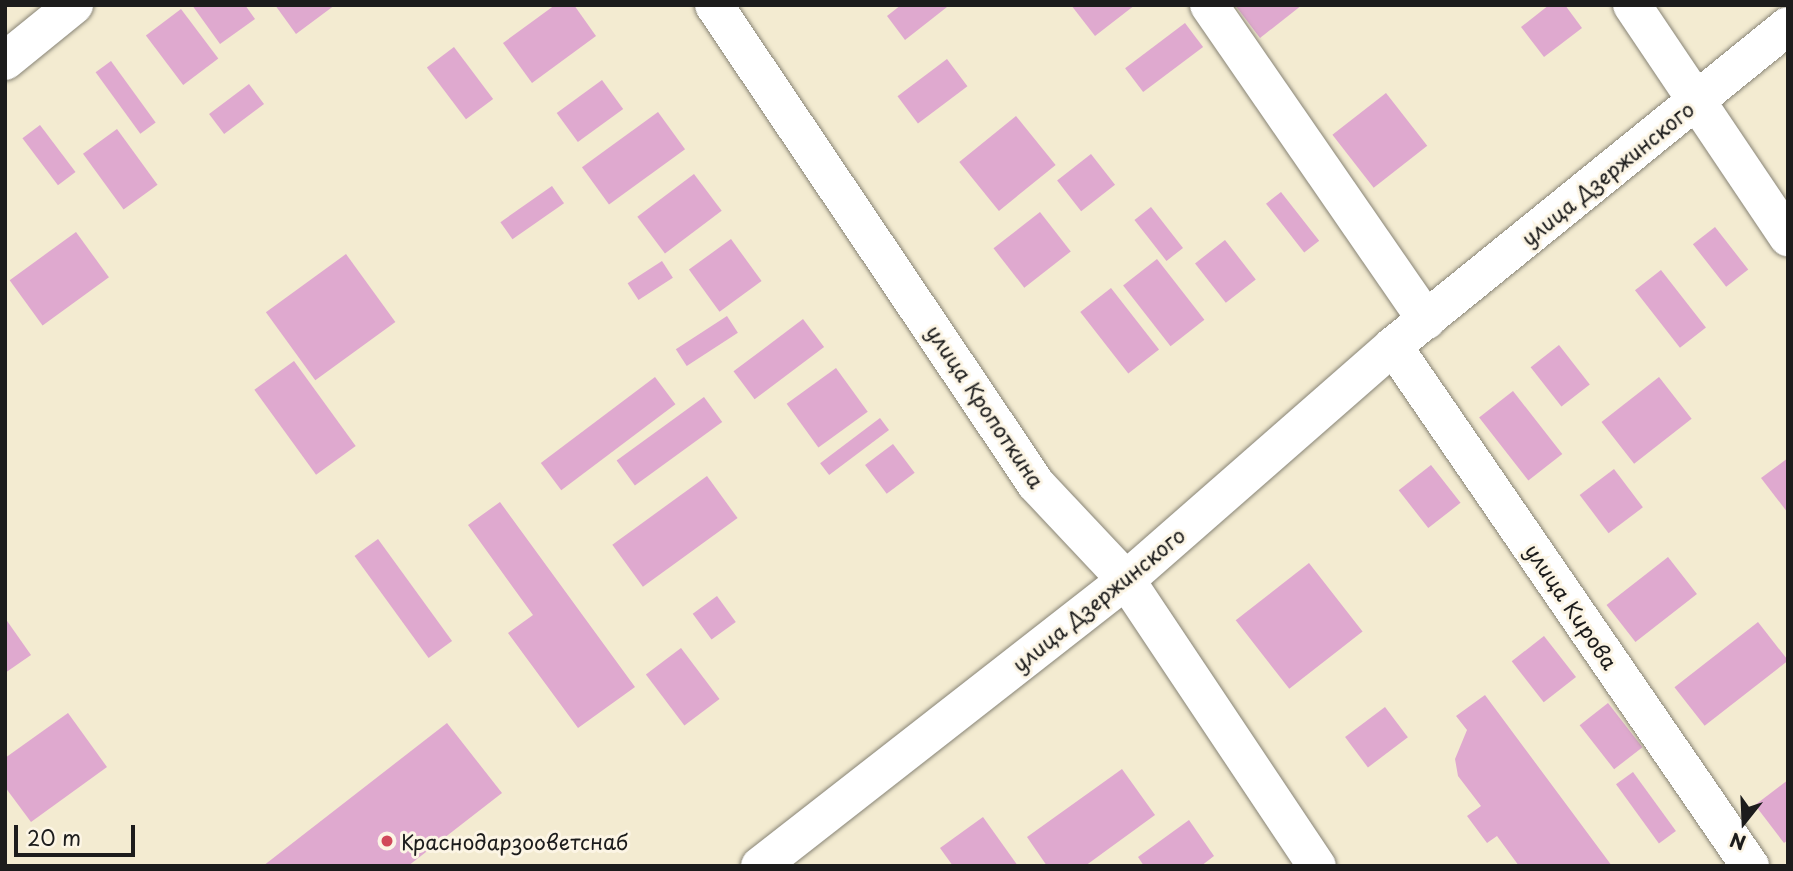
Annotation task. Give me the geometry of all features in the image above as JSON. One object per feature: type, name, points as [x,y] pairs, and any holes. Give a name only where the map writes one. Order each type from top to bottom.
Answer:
[{"type":"street","name":"улица Кропоткина","points":[[714,5],[1037,484],[1126,580],[1317,866]]},
{"type":"street","points":[[1209,5],[1426,320]]},
{"type":"street","points":[[1632,5],[1788,237]]},
{"type":"street","points":[[5,61],[50,12]]},
{"type":"street","name":"улица Дзержинского","points":[[760,866],[1126,580],[1393,346],[1788,26]]},
{"type":"street","name":"улица Кирова","points":[[1393,346],[1750,866]]},
{"type":"building","points":[[192,5],[245,5],[255,19],[220,44]]},
{"type":"building","points":[[275,5],[335,5],[296,34]]},
{"type":"building","points":[[555,5],[574,5],[596,36],[532,83],[503,43]]},
{"type":"building","points":[[901,5],[947,7],[905,40],[887,16]]},
{"type":"building","points":[[1071,5],[1135,5],[1095,36]]},
{"type":"building","points":[[1235,5],[1302,5],[1260,38]]},
{"type":"building","points":[[1549,5],[1565,5],[1582,28],[1544,57],[1521,27]]},
{"type":"building","points":[[181,9],[218,59],[183,85],[146,35]]},
{"type":"building","points":[[1185,23],[1203,47],[1143,92],[1125,68]]},
{"type":"building","points":[[454,47],[493,99],[466,119],[427,67]]},
{"type":"building","points":[[947,59],[967,86],[918,123],[897,96]]},
{"type":"building","points":[[111,61],[156,122],[140,134],[96,72]]},
{"type":"building","points":[[602,80],[623,109],[578,142],[557,113]]},
{"type":"building","points":[[249,84],[264,104],[224,134],[209,114]]},
{"type":"building","points":[[1386,93],[1427,146],[1374,188],[1332,135]]},
{"type":"building","points":[[658,112],[685,149],[609,204],[582,167]]},
{"type":"building","points":[[1016,116],[1056,165],[999,211],[959,162]]},
{"type":"building","points":[[40,125],[76,172],[58,185],[22,138]]},
{"type":"building","points":[[117,129],[158,185],[124,210],[83,154]]},
{"type":"building","points":[[1091,154],[1115,185],[1081,211],[1057,180]]},
{"type":"building","points":[[694,174],[722,211],[665,253],[637,217]]},
{"type":"building","points":[[552,186],[564,203],[512,239],[500,222]]},
{"type":"building","points":[[1281,192],[1319,241],[1304,253],[1266,204]]},
{"type":"building","points":[[1151,207],[1183,248],[1166,261],[1134,220]]},
{"type":"building","points":[[1040,212],[1071,251],[1024,288],[994,248]]},
{"type":"building","points":[[1715,227],[1748,270],[1726,287],[1693,244]]},
{"type":"building","points":[[76,232],[109,277],[43,326],[10,280]]},
{"type":"building","points":[[731,239],[762,281],[719,312],[689,270]]},
{"type":"building","points":[[1225,240],[1256,279],[1226,303],[1195,263]]},
{"type":"building","points":[[346,254],[395,322],[315,380],[266,312]]},
{"type":"building","points":[[1157,259],[1204,320],[1171,346],[1123,285]]},
{"type":"building","points":[[662,261],[673,278],[639,300],[628,283]]},
{"type":"building","points":[[1661,270],[1706,328],[1680,348],[1635,290]]},
{"type":"building","points":[[1111,288],[1159,349],[1128,373],[1080,312]]},
{"type":"building","points":[[727,316],[738,333],[687,366],[676,349]]},
{"type":"building","points":[[803,319],[824,347],[755,399],[734,371]]},
{"type":"building","points":[[1559,345],[1590,384],[1561,407],[1531,367]]},
{"type":"building","points":[[294,361],[356,446],[316,475],[254,390]]},
{"type":"building","points":[[836,368],[868,412],[818,448],[787,404]]},
{"type":"building","points":[[655,377],[675,404],[561,490],[541,463]]},
{"type":"building","points":[[1659,377],[1692,419],[1634,464],[1601,422]]},
{"type":"building","points":[[1513,391],[1562,454],[1528,481],[1479,417]]},
{"type":"building","points":[[704,397],[722,422],[635,486],[617,460]]},
{"type":"building","points":[[880,418],[889,430],[829,475],[820,463]]},
{"type":"building","points":[[893,444],[915,473],[887,494],[865,465]]},
{"type":"building","points":[[1788,458],[1788,513],[1761,478]]},
{"type":"building","points":[[1431,465],[1461,503],[1428,528],[1399,490]]},
{"type":"building","points":[[1614,469],[1643,507],[1609,533],[1580,495]]},
{"type":"building","points":[[707,476],[738,518],[643,587],[612,545]]},
{"type":"building","points":[[500,502],[635,687],[578,728],[508,633],[533,615],[468,525]]},
{"type":"building","points":[[378,539],[452,641],[429,658],[355,556]]},
{"type":"building","points":[[1668,557],[1697,594],[1635,642],[1607,605]]},
{"type":"building","points":[[1309,563],[1363,632],[1289,689],[1236,620]]},
{"type":"building","points":[[717,596],[736,622],[712,640],[693,614]]},
{"type":"building","points":[[5,618],[31,655],[5,673]]},
{"type":"building","points":[[1758,622],[1788,661],[1705,726],[1674,687]]},
{"type":"building","points":[[1544,636],[1576,677],[1544,702],[1512,661]]},
{"type":"building","points":[[681,648],[720,699],[684,726],[646,674]]},
{"type":"building","points":[[1485,695],[1612,866],[1519,866],[1497,836],[1487,843],[1467,816],[1481,806],[1458,776],[1455,759],[1467,730],[1456,716]]},
{"type":"building","points":[[1608,703],[1642,747],[1614,769],[1580,725]]},
{"type":"building","points":[[1385,707],[1408,737],[1368,767],[1345,737]]},
{"type":"building","points":[[68,713],[107,767],[31,822],[5,787],[5,758]]},
{"type":"building","points":[[447,723],[502,793],[408,866],[263,866]]},
{"type":"building","points":[[1122,769],[1155,815],[1085,866],[1047,866],[1027,837]]},
{"type":"building","points":[[1633,772],[1676,831],[1659,843],[1616,784]]},
{"type":"building","points":[[1788,780],[1788,840],[1784,843],[1755,805]]},
{"type":"building","points":[[983,817],[1018,866],[953,866],[940,848]]},
{"type":"building","points":[[1189,820],[1214,856],[1201,866],[1144,866],[1138,857]]},
{"type":"place","name":"Краснодарзооветснаб","points":[[387,841]]}]
